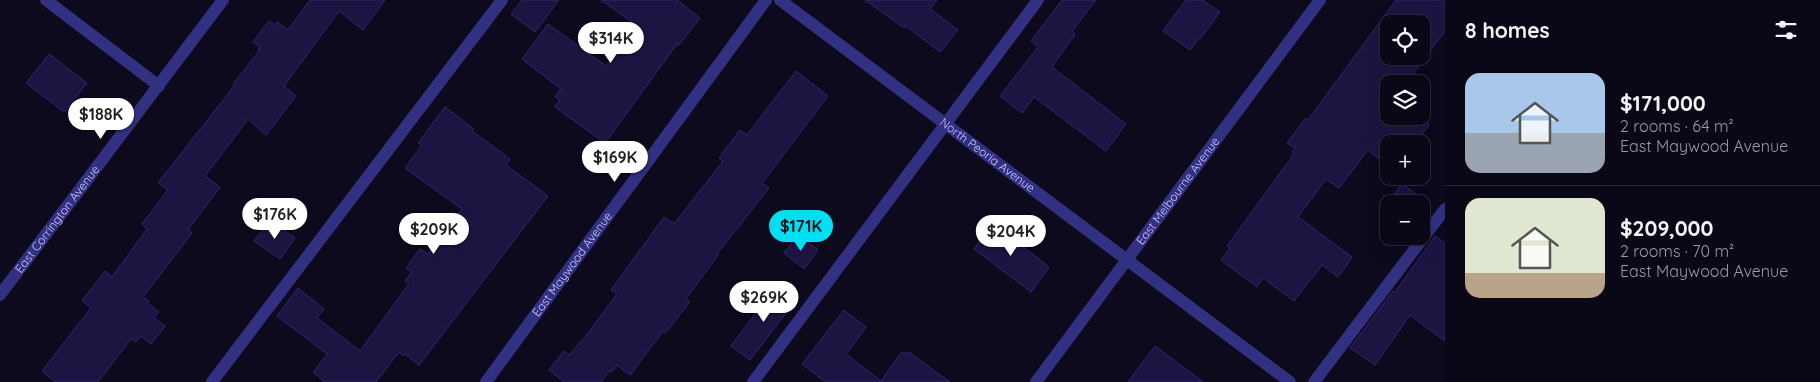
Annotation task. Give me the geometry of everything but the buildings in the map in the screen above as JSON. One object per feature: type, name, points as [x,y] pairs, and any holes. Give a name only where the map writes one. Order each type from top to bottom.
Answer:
[{"type":"street","points":[[46,0],[159,86]]},
{"type":"street","name":"East Corrington Avenue","points":[[0,295],[223,0]]},
{"type":"street","points":[[212,382],[502,0]]},
{"type":"street","name":"East Maywood Avenue","points":[[486,382],[766,0]]},
{"type":"street","name":"North Peoria Avenue","points":[[780,0],[1290,382]]},
{"type":"street","points":[[753,382],[1038,0]]},
{"type":"street","name":"East Melbourne Avenue","points":[[1036,382],[1320,0]]},
{"type":"street","points":[[1314,382],[1445,208]]}]
